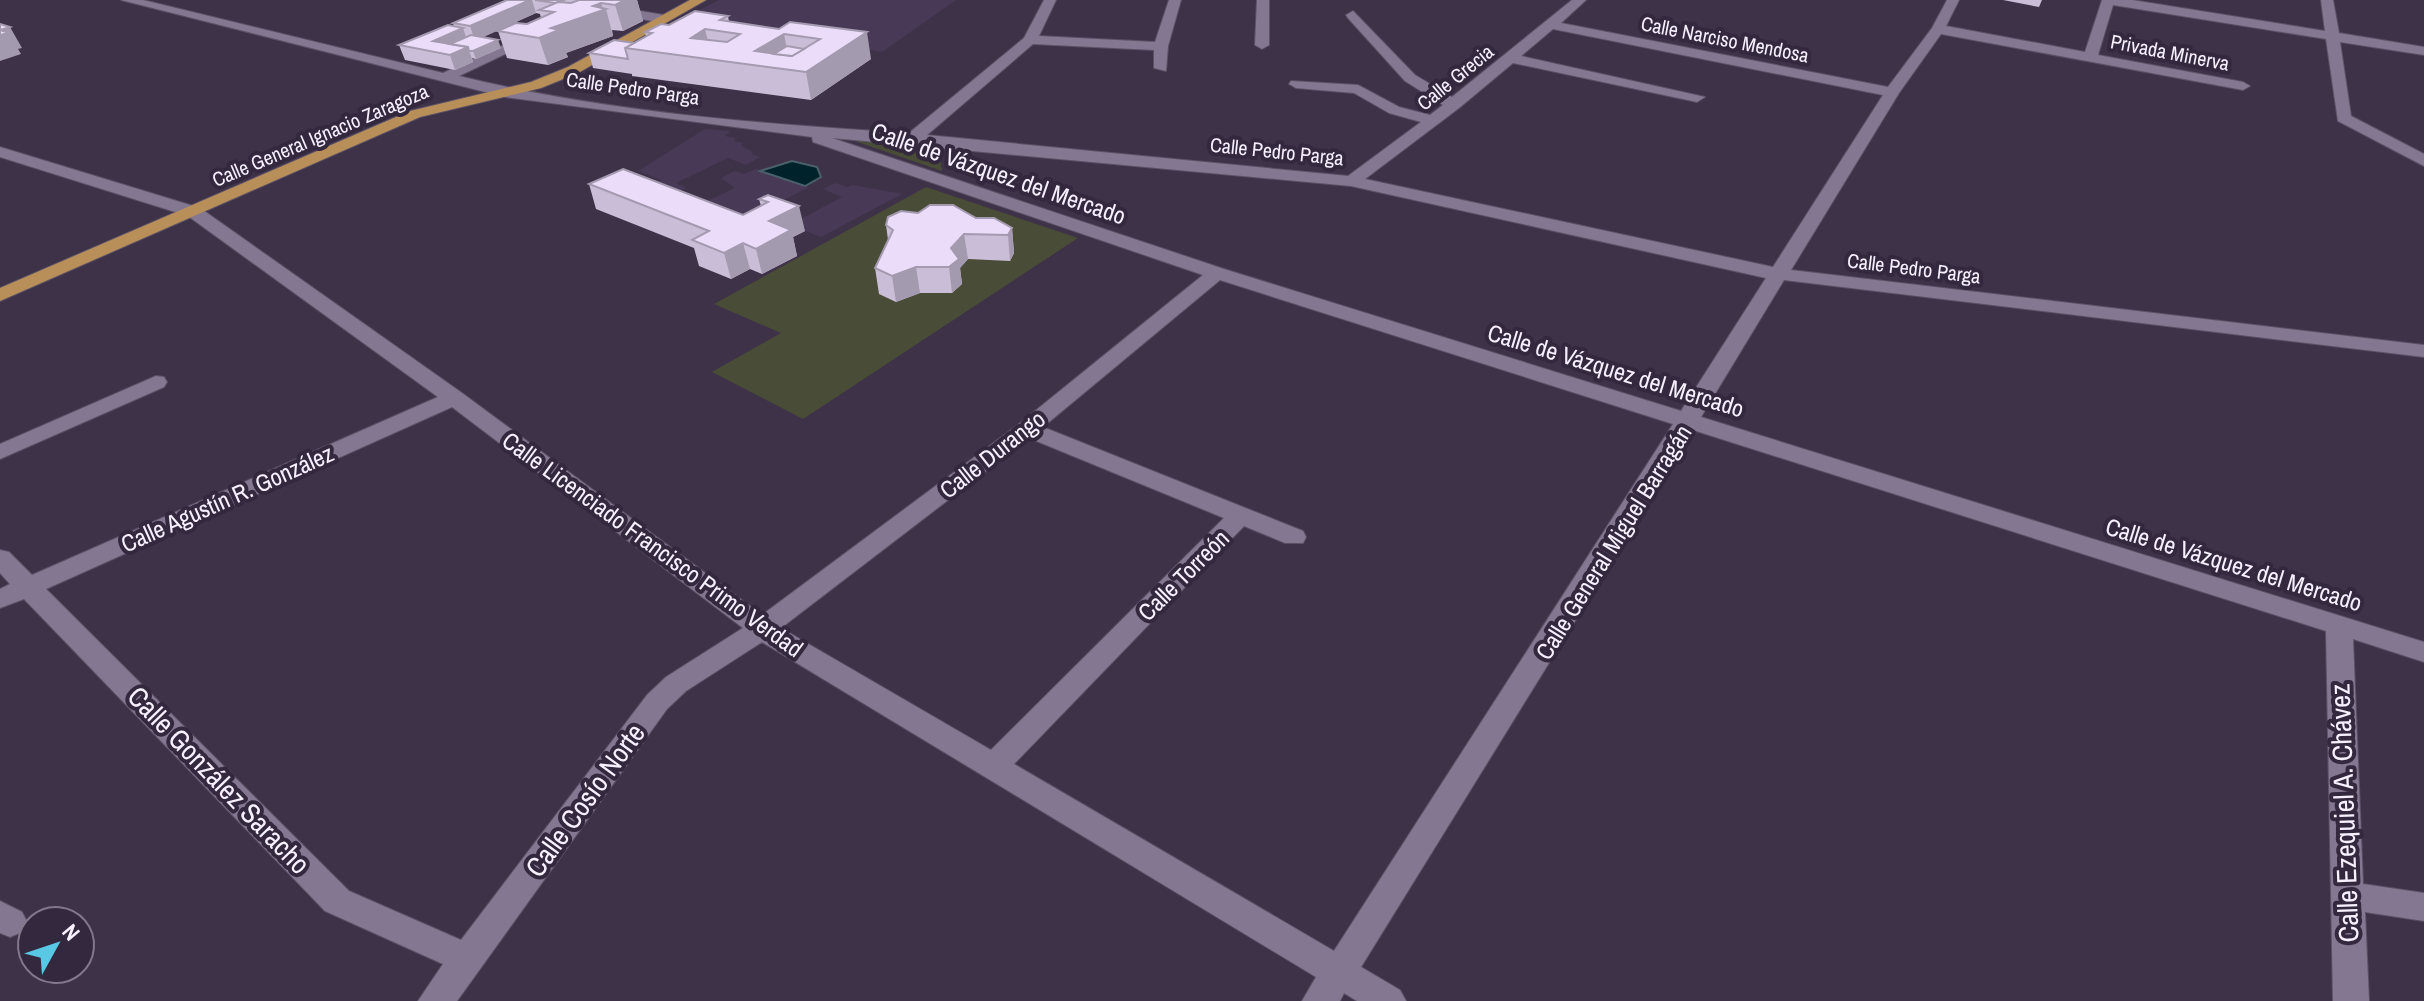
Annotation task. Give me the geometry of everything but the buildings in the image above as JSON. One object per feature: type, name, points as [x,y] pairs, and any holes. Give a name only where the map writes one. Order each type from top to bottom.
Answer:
[{"type":"main road","name":"Calle General Ignacio Zaragoza","points":[[0,295],[415,114],[536,85],[573,70],[700,0]]},
{"type":"street","name":"Calle Pedro Parga","points":[[127,0],[505,92],[794,131],[913,138],[956,164],[1351,181],[1781,274],[2424,351]]},
{"type":"street","points":[[156,7],[177,0]]},
{"type":"street","points":[[609,0],[595,7],[664,19]]},
{"type":"street","points":[[625,12],[650,0]]},
{"type":"street","points":[[913,138],[1030,40],[1050,0]]},
{"type":"street","points":[[1161,68],[1161,46],[1175,0]]},
{"type":"street","points":[[1262,45],[1263,0]]},
{"type":"street","name":"Calle Grecia","points":[[1351,181],[1454,105],[1580,0]]},
{"type":"street","name":"Calle General Miguel Barragán","points":[[1320,1001],[1781,274],[1892,92],[1938,29],[1953,0]]},
{"type":"street","points":[[2108,0],[2424,51]]},
{"type":"street","name":"Privada Minerva","points":[[2090,58],[2108,0]]},
{"type":"street","points":[[2327,0],[2344,118],[2424,161]]},
{"type":"street","points":[[1353,15],[1410,78],[1454,105]]},
{"type":"street","name":"Calle Narciso Mendosa","points":[[1551,25],[1892,92]]},
{"type":"street","name":"Privada Minerva","points":[[1938,29],[2243,86]]},
{"type":"street","points":[[446,77],[544,31]]},
{"type":"street","points":[[1030,40],[1161,46]]},
{"type":"street","points":[[1511,58],[1697,97]]},
{"type":"street","points":[[1296,84],[1358,89],[1394,110],[1433,121]]},
{"type":"street","name":"Calle de Vázquez del Mercado","points":[[794,131],[956,164],[1217,273],[2424,652]]},
{"type":"street","name":"Calle Licenciado Francisco Primo Verdad","points":[[0,152],[194,212],[454,398],[762,629],[1388,1001]]},
{"type":"street","name":"Calle Durango","points":[[762,629],[1027,429],[1217,273]]},
{"type":"street","points":[[0,452],[156,382]]},
{"type":"street","name":"Calle Agustín R. González","points":[[0,599],[454,398]]},
{"type":"street","name":"Calle Torreón","points":[[994,766],[1242,514],[1027,429]]},
{"type":"street","points":[[1242,514],[1294,537]]},
{"type":"street","name":"Calle González Saracho","points":[[0,558],[337,901],[469,959]]},
{"type":"street","name":"Calle Ezequiel A. Chávez","points":[[2339,625],[2345,895],[2351,1001]]},
{"type":"street","name":"Calle Cosío Norte","points":[[436,1001],[657,702],[676,684],[762,629]]},
{"type":"street","points":[[2345,895],[2424,907]]},
{"type":"shaded area","points":[[719,0],[956,0],[882,52],[686,17]]},
{"type":"shaded area","points":[[705,129],[730,131],[725,136],[736,138],[734,141],[743,143],[741,146],[760,157],[746,165],[728,158],[676,183],[686,188],[677,193],[630,194],[661,180],[638,171]]},
{"type":"shaded area","points":[[834,134],[938,146],[942,171]]},
{"type":"shaded area","points":[[792,161],[817,167],[821,177],[805,186],[760,171]]},
{"type":"shaded area","points":[[756,169],[809,187],[782,201],[733,216],[701,204],[735,188],[721,178],[735,171],[744,174]]},
{"type":"shaded area","points":[[835,183],[902,194],[821,237],[790,225],[842,197],[823,189]]},
{"type":"shaded area","points":[[926,187],[1078,238],[803,419],[712,372],[781,333],[714,304]]}]
